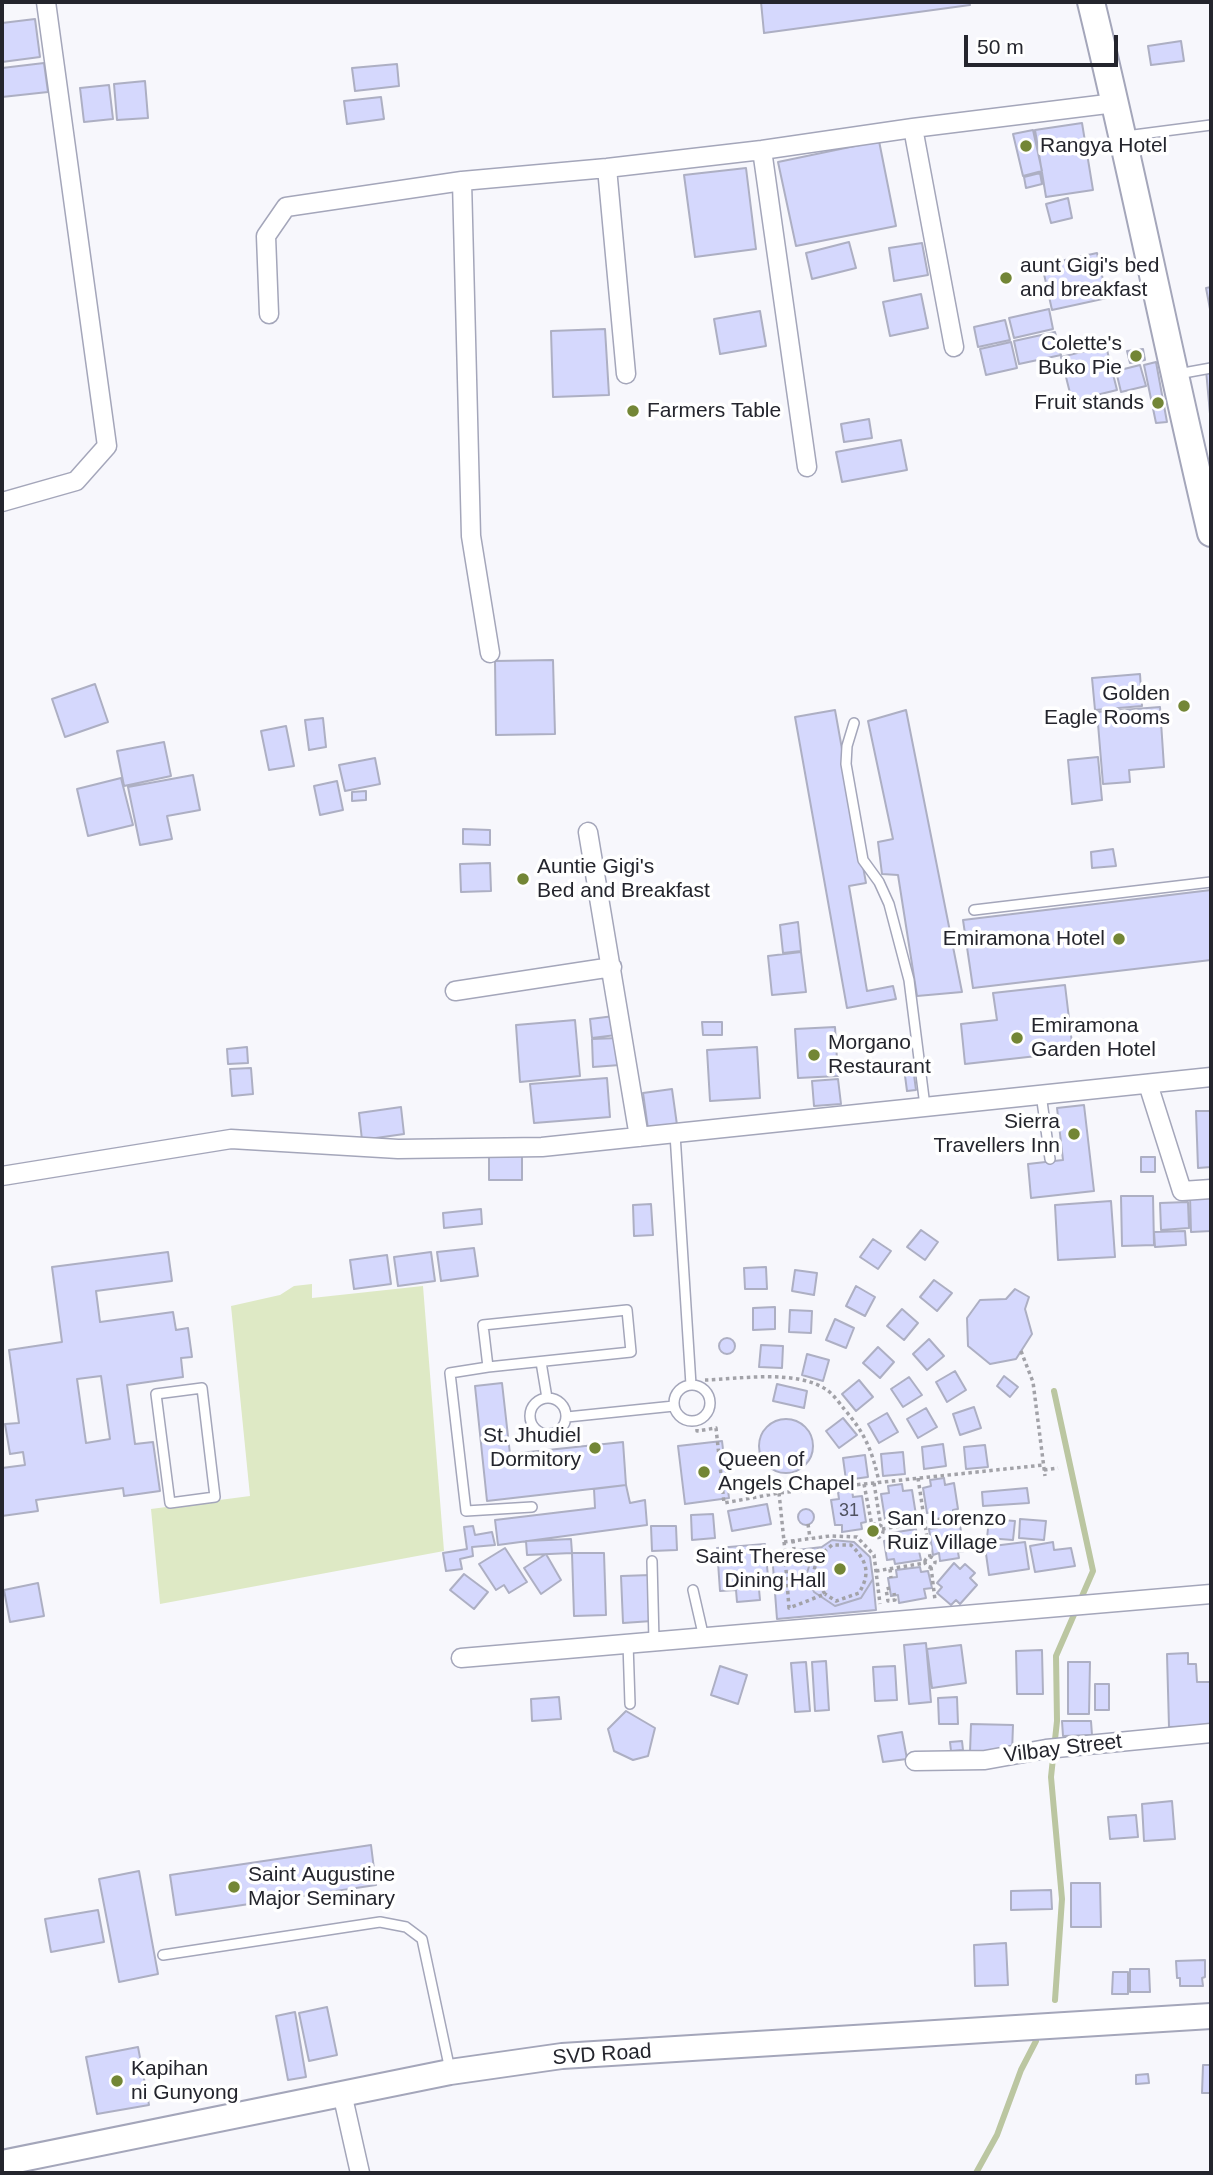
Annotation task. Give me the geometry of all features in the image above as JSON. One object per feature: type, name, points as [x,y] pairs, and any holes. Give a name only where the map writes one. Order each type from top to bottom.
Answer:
[{"type":"main road","points":[[1091,2],[1173,376],[1211,533]]},
{"type":"main road","name":"SVD Road","points":[[2,2163],[450,2072],[562,2056],[1211,2015]]},
{"type":"street","points":[[2,502],[76,481],[107,446],[46,2]]},
{"type":"street","points":[[269,314],[267,236],[286,207],[462,181],[762,150],[1115,103]]},
{"type":"street","points":[[913,128],[954,347]]},
{"type":"street","points":[[762,150],[807,467]]},
{"type":"street","points":[[607,168],[626,374]]},
{"type":"street","points":[[462,181],[471,536],[490,653]]},
{"type":"street","points":[[588,832],[639,1137]]},
{"type":"street","points":[[455,991],[612,967]]},
{"type":"street","points":[[2,1176],[231,1139],[398,1149],[542,1147],[1211,1077]]},
{"type":"street","points":[[1148,1084],[1182,1191],[1211,1189]]},
{"type":"street","points":[[461,1658],[1211,1594]]},
{"type":"street","name":"Vilbay Street","points":[[915,1761],[985,1760],[1046,1749],[1211,1733]]},
{"type":"street","points":[[342,2093],[360,2173]]},
{"type":"lane","points":[[1122,137],[1211,125]]},
{"type":"lane","points":[[1173,376],[1211,368]]},
{"type":"lane","points":[[854,723],[847,746],[846,764],[863,860],[879,882],[889,904],[909,979],[925,1107]]},
{"type":"lane","points":[[974,910],[1211,881]]},
{"type":"lane","points":[[1041,1094],[1050,1160]]},
{"type":"lane","points":[[675,1134],[691,1383]]},
{"type":"lane","points":[[488,1367],[483,1325],[627,1310],[631,1352],[450,1373],[466,1511],[532,1507]]},
{"type":"lane","points":[[541,1362],[547,1398]]},
{"type":"lane","points":[[691,1383],[703,1388],[711,1404],[707,1415],[696,1422],[684,1420],[675,1412],[674,1406],[674,1399],[680,1390],[691,1383]]},
{"type":"lane","points":[[202,1388],[215,1497],[170,1503],[156,1394],[202,1388]]},
{"type":"lane","points":[[547,1398],[563,1405],[567,1417],[562,1428],[546,1435],[535,1430],[530,1419],[532,1407],[536,1402],[547,1398]]},
{"type":"lane","points":[[567,1417],[674,1406]]},
{"type":"lane","points":[[652,1561],[654,1641]]},
{"type":"lane","points":[[693,1590],[704,1638]]},
{"type":"lane","points":[[628,1643],[630,1704]]},
{"type":"lane","points":[[163,1955],[380,1922],[406,1927],[422,1939],[450,2072]]},
{"type":"path","points":[[1021,1351],[1033,1382],[1045,1476]]},
{"type":"path","points":[[691,1383],[778,1377],[816,1385],[828,1391],[866,1439],[873,1454],[882,1535],[878,1538],[871,1536]]},
{"type":"path","points":[[696,1422],[697,1431],[716,1428],[724,1503],[779,1493],[918,1478],[1058,1468]]},
{"type":"path","points":[[918,1478],[930,1558],[935,1562],[931,1567],[935,1604]]},
{"type":"path","points":[[864,1484],[872,1526],[869,1529],[871,1536]]},
{"type":"path","points":[[779,1493],[789,1608],[825,1594]]},
{"type":"path","points":[[872,1526],[882,1528],[968,1515]]},
{"type":"path","points":[[808,1524],[810,1538]]},
{"type":"path","points":[[863,1544],[871,1536]]},
{"type":"path","points":[[784,1542],[810,1538],[857,1537],[874,1555],[880,1610]]},
{"type":"path","points":[[793,1540],[794,1550]]},
{"type":"path","points":[[832,1545],[852,1545],[863,1557],[867,1579],[859,1593],[841,1600],[836,1601],[825,1594],[813,1575],[817,1558],[832,1545]]},
{"type":"path","points":[[925,1563],[926,1559],[930,1558]]},
{"type":"path","points":[[876,1571],[925,1563],[931,1567]]},
{"type":"path","points":[[890,1569],[891,1578]]},
{"type":"path","points":[[890,1588],[886,1589],[888,1601],[895,1600],[894,1594]]},
{"type":"green space","points":[[312,1284],[312,1298],[423,1286],[444,1551],[160,1604],[151,1509],[250,1496],[231,1306],[280,1295],[294,1286]]},
{"type":"building","points":[[761,2],[969,2],[970,5],[764,33]]},
{"type":"building","points":[[35,19],[40,57],[2,62],[2,23]]},
{"type":"building","points":[[1181,41],[1184,61],[1151,65],[1148,46]]},
{"type":"building","points":[[44,63],[48,92],[2,97],[2,68]]},
{"type":"building","points":[[397,64],[399,86],[355,91],[352,68]]},
{"type":"building","points":[[145,81],[148,118],[117,120],[114,84]]},
{"type":"building","points":[[109,85],[113,119],[84,122],[80,88]]},
{"type":"building","points":[[381,97],[384,119],[347,124],[344,101]]},
{"type":"building","points":[[1082,123],[1093,190],[1046,197],[1035,130]]},
{"type":"building","points":[[1033,130],[1042,171],[1023,176],[1013,134]]},
{"type":"building","points":[[879,141],[896,226],[796,246],[778,162]]},
{"type":"building","points":[[746,168],[756,249],[695,257],[684,175]]},
{"type":"building","points":[[1040,173],[1042,184],[1026,188],[1024,177]]},
{"type":"building","points":[[1068,198],[1072,218],[1051,223],[1046,204]]},
{"type":"building","points":[[849,242],[856,268],[812,279],[806,253]]},
{"type":"building","points":[[922,243],[928,275],[894,281],[889,248]]},
{"type":"building","points":[[1097,253],[1107,298],[1052,310],[1042,265]]},
{"type":"building","points":[[1211,287],[1211,309],[1210,309],[1206,288]]},
{"type":"building","points":[[921,294],[928,328],[890,336],[883,302]]},
{"type":"building","points":[[1049,309],[1053,329],[1014,338],[1009,318]]},
{"type":"building","points":[[760,311],[766,346],[720,354],[714,319]]},
{"type":"building","points":[[1005,320],[1010,340],[978,347],[974,327]]},
{"type":"building","points":[[605,329],[609,395],[553,397],[551,331]]},
{"type":"building","points":[[1055,332],[1061,355],[1019,364],[1014,341]]},
{"type":"building","points":[[1011,342],[1017,368],[986,375],[980,349]]},
{"type":"building","points":[[1106,346],[1117,390],[1072,401],[1061,357]]},
{"type":"building","name":"Colette's Buko Pie","points":[[1143,349],[1145,360],[1130,363],[1127,351]]},
{"type":"building","name":"Fruit stands","points":[[1156,362],[1167,422],[1156,423],[1144,365]]},
{"type":"building","points":[[1140,365],[1146,386],[1121,392],[1116,371]]},
{"type":"building","points":[[1206,370],[1211,370],[1211,425]]},
{"type":"building","points":[[869,419],[872,438],[844,442],[841,424]]},
{"type":"building","points":[[901,440],[907,470],[842,482],[836,452]]},
{"type":"building","points":[[553,660],[555,734],[496,735],[495,661]]},
{"type":"building","points":[[1140,674],[1142,706],[1095,710],[1092,678]]},
{"type":"building","points":[[95,684],[108,722],[65,737],[52,699]]},
{"type":"building","points":[[1160,707],[1164,767],[1129,770],[1130,782],[1103,784],[1097,712]]},
{"type":"building","points":[[835,710],[866,883],[849,886],[867,991],[893,986],[896,999],[847,1008],[795,717]]},
{"type":"building","points":[[906,710],[962,992],[917,996],[898,875],[882,874],[878,842],[893,839],[868,721]]},
{"type":"building","points":[[323,718],[326,747],[309,750],[305,720]]},
{"type":"building","points":[[286,726],[294,766],[269,770],[261,731]]},
{"type":"building","points":[[164,742],[171,776],[124,786],[117,751]]},
{"type":"building","points":[[1098,757],[1102,800],[1072,804],[1068,760]]},
{"type":"building","points":[[375,758],[380,784],[345,791],[339,765]]},
{"type":"building","points":[[193,775],[200,810],[167,816],[172,839],[140,845],[128,787]]},
{"type":"building","points":[[121,778],[133,825],[88,836],[77,789]]},
{"type":"building","points":[[337,781],[343,810],[320,815],[314,786]]},
{"type":"building","points":[[366,791],[366,800],[352,801],[352,792]]},
{"type":"building","points":[[463,829],[490,830],[490,845],[463,844]]},
{"type":"building","points":[[1113,849],[1116,866],[1092,868],[1091,852]]},
{"type":"building","points":[[490,863],[491,891],[461,892],[460,864]]},
{"type":"building","points":[[1211,890],[1211,960],[973,988],[963,920]]},
{"type":"building","points":[[798,922],[801,951],[783,953],[780,925]]},
{"type":"building","points":[[801,952],[806,992],[772,995],[768,956]]},
{"type":"building","name":"Emiramona Garden Hotel","points":[[1065,985],[1073,1052],[965,1064],[961,1024],[997,1020],[993,993]]},
{"type":"building","points":[[614,1016],[616,1035],[592,1038],[590,1019]]},
{"type":"building","points":[[575,1020],[580,1076],[520,1082],[516,1025]]},
{"type":"building","points":[[702,1022],[722,1022],[722,1035],[703,1035]]},
{"type":"building","points":[[835,1027],[838,1076],[798,1078],[795,1029]]},
{"type":"building","points":[[618,1038],[620,1065],[593,1067],[592,1039]]},
{"type":"building","points":[[247,1047],[248,1063],[228,1064],[227,1049]]},
{"type":"building","points":[[757,1047],[760,1098],[710,1101],[707,1050]]},
{"type":"building","points":[[913,1067],[916,1090],[907,1091],[904,1068]]},
{"type":"building","points":[[251,1068],[253,1094],[232,1096],[230,1069]]},
{"type":"building","points":[[607,1078],[610,1117],[534,1123],[530,1084]]},
{"type":"building","points":[[838,1079],[841,1104],[814,1106],[812,1081]]},
{"type":"building","points":[[672,1089],[677,1125],[648,1129],[643,1093]]},
{"type":"building","name":"Sierra Travellers Inn","points":[[1084,1105],[1094,1191],[1031,1198],[1028,1164],[1063,1160],[1057,1108]]},
{"type":"building","points":[[401,1107],[404,1134],[362,1140],[359,1113]]},
{"type":"building","points":[[1196,1111],[1211,1111],[1211,1167],[1198,1168]]},
{"type":"building","points":[[489,1155],[522,1155],[522,1180],[489,1180]]},
{"type":"building","points":[[1141,1157],[1155,1157],[1155,1172],[1141,1172]]},
{"type":"building","points":[[1211,1195],[1211,1231],[1191,1232],[1190,1196]]},
{"type":"building","points":[[1121,1196],[1153,1196],[1154,1245],[1122,1246]]},
{"type":"building","points":[[1111,1201],[1115,1257],[1058,1260],[1055,1205]]},
{"type":"building","points":[[1188,1202],[1189,1228],[1161,1230],[1160,1203]]},
{"type":"building","points":[[651,1204],[653,1235],[634,1236],[633,1205]]},
{"type":"building","points":[[481,1209],[482,1224],[444,1228],[443,1213]]},
{"type":"building","points":[[921,1230],[938,1242],[925,1260],[907,1247]]},
{"type":"building","points":[[1185,1231],[1186,1245],[1155,1247],[1154,1232]]},
{"type":"building","points":[[873,1239],[891,1251],[878,1269],[860,1257]]},
{"type":"building","points":[[474,1248],[478,1276],[441,1281],[437,1252]]},
{"type":"building","points":[[168,1252],[172,1281],[96,1291],[100,1322],[173,1312],[176,1330],[188,1328],[192,1357],[181,1358],[183,1377],[127,1385],[135,1444],[153,1442],[160,1491],[124,1496],[123,1488],[36,1500],[38,1511],[2,1516],[2,1468],[25,1465],[23,1452],[10,1454],[5,1424],[19,1423],[9,1350],[62,1342],[52,1267]],"holes":[[[101,1376],[110,1439],[86,1443],[77,1379]]]},
{"type":"building","points":[[431,1252],[435,1281],[398,1286],[394,1257]]},
{"type":"building","points":[[387,1255],[391,1284],[354,1289],[350,1260]]},
{"type":"building","points":[[766,1267],[767,1289],[745,1289],[744,1268]]},
{"type":"building","points":[[795,1270],[817,1273],[814,1295],[792,1291]]},
{"type":"building","points":[[934,1280],[952,1293],[937,1311],[920,1297]]},
{"type":"building","points":[[856,1286],[875,1297],[865,1316],[846,1306]]},
{"type":"building","points":[[1015,1289],[1029,1297],[1025,1309],[1032,1334],[1016,1359],[990,1364],[968,1346],[967,1318],[980,1300],[1006,1299]]},
{"type":"building","points":[[775,1307],[775,1329],[753,1330],[753,1308]]},
{"type":"building","points":[[902,1309],[918,1323],[904,1340],[887,1326]]},
{"type":"building","points":[[790,1310],[812,1311],[811,1333],[789,1332]]},
{"type":"building","points":[[835,1319],[854,1328],[846,1348],[826,1340]]},
{"type":"building","points":[[724,1338],[730,1338],[735,1346],[733,1352],[724,1354],[719,1349],[719,1343]]},
{"type":"building","points":[[929,1339],[944,1356],[927,1370],[913,1354]]},
{"type":"building","points":[[761,1345],[783,1346],[782,1368],[759,1367]]},
{"type":"building","points":[[878,1347],[894,1362],[880,1378],[863,1363]]},
{"type":"building","points":[[807,1354],[829,1360],[823,1381],[802,1375]]},
{"type":"building","points":[[955,1371],[966,1390],[947,1402],[936,1382]]},
{"type":"building","points":[[1004,1376],[1018,1387],[1010,1397],[997,1386]]},
{"type":"building","points":[[909,1377],[922,1395],[903,1407],[891,1389]]},
{"type":"building","points":[[859,1380],[873,1397],[856,1411],[842,1394]]},
{"type":"building","name":"St. Jhudiel Dormitory","points":[[502,1383],[510,1454],[623,1442],[626,1485],[487,1501],[475,1386]]},
{"type":"building","points":[[777,1384],[807,1391],[804,1408],[773,1401]]},
{"type":"building","points":[[974,1407],[981,1428],[960,1435],[953,1414]]},
{"type":"building","points":[[926,1408],[937,1427],[918,1438],[907,1419]]},
{"type":"building","points":[[887,1413],[898,1432],[879,1443],[868,1424]]},
{"type":"building","points":[[843,1418],[857,1435],[839,1448],[826,1431]]},
{"type":"building","points":[[791,1419],[801,1423],[809,1431],[813,1446],[809,1461],[801,1469],[781,1473],[771,1469],[763,1461],[759,1441],[763,1431],[771,1423]]},
{"type":"building","name":"Queen of Angels Chapel","points":[[722,1441],[729,1498],[685,1504],[678,1446]]},
{"type":"building","points":[[943,1444],[946,1466],[924,1469],[922,1447]]},
{"type":"building","points":[[985,1445],[988,1467],[966,1469],[964,1447]]},
{"type":"building","points":[[903,1452],[905,1474],[883,1476],[881,1454]]},
{"type":"building","points":[[865,1455],[868,1477],[846,1480],[843,1458]]},
{"type":"building","points":[[944,1478],[945,1485],[954,1483],[958,1509],[953,1510],[954,1516],[935,1519],[934,1512],[927,1513],[923,1488],[931,1486],[930,1480]]},
{"type":"building","points":[[902,1484],[903,1491],[912,1490],[916,1515],[911,1516],[912,1523],[892,1526],[891,1518],[885,1519],[881,1494],[889,1493],[888,1486]]},
{"type":"building","points":[[626,1485],[630,1503],[645,1500],[647,1525],[498,1545],[495,1520],[595,1508],[594,1489]]},
{"type":"building","points":[[1027,1488],[1029,1503],[983,1506],[982,1492]]},
{"type":"building","points":[[852,1490],[853,1497],[862,1496],[866,1522],[861,1523],[862,1529],[842,1532],[842,1525],[835,1525],[831,1500],[839,1499],[838,1492]]},
{"type":"building","points":[[767,1504],[771,1524],[732,1531],[728,1511]]},
{"type":"building","points":[[803,1509],[809,1509],[814,1517],[812,1523],[803,1525],[798,1520],[798,1514]]},
{"type":"building","points":[[713,1514],[715,1538],[692,1540],[691,1515]]},
{"type":"building","points":[[950,1519],[950,1526],[960,1525],[964,1551],[958,1552],[959,1558],[940,1561],[939,1553],[933,1555],[929,1529],[937,1528],[936,1521]]},
{"type":"building","points":[[989,1519],[1015,1521],[1013,1540],[987,1538]]},
{"type":"building","points":[[1020,1519],[1046,1521],[1044,1540],[1019,1538]]},
{"type":"building","points":[[473,1526],[475,1535],[492,1532],[495,1545],[472,1547],[473,1556],[460,1559],[462,1569],[446,1571],[443,1553],[467,1549],[464,1527]]},
{"type":"building","points":[[651,1526],[676,1526],[677,1550],[652,1551]]},
{"type":"building","points":[[916,1529],[917,1537],[924,1536],[927,1549],[919,1551],[921,1560],[895,1564],[894,1559],[887,1560],[884,1541],[892,1539],[891,1533]]},
{"type":"building","points":[[571,1539],[572,1553],[527,1555],[526,1541]]},
{"type":"building","points":[[832,1540],[854,1542],[870,1557],[873,1579],[861,1598],[835,1606],[814,1592],[807,1573],[813,1553]]},
{"type":"building","points":[[1025,1542],[1029,1569],[989,1575],[985,1547]]},
{"type":"building","points":[[1053,1542],[1054,1550],[1071,1548],[1075,1566],[1035,1572],[1030,1546]]},
{"type":"building","points":[[765,1544],[769,1588],[759,1589],[760,1600],[737,1602],[736,1590],[720,1591],[717,1548]]},
{"type":"building","points":[[822,1547],[813,1553],[807,1573],[814,1592],[835,1606],[861,1598],[873,1579],[876,1610],[777,1619],[772,1553]]},
{"type":"building","points":[[505,1548],[527,1582],[509,1593],[504,1585],[496,1590],[479,1564]]},
{"type":"building","points":[[572,1553],[604,1553],[606,1615],[574,1616]]},
{"type":"building","points":[[546,1554],[561,1580],[541,1594],[524,1568]]},
{"type":"building","points":[[954,1563],[960,1569],[965,1564],[975,1573],[970,1578],[977,1585],[960,1604],[956,1600],[951,1605],[937,1593],[942,1587],[937,1583]]},
{"type":"building","points":[[920,1567],[921,1572],[928,1571],[932,1588],[924,1589],[926,1598],[899,1603],[898,1595],[891,1596],[888,1578],[897,1577],[896,1570]]},
{"type":"building","points":[[464,1574],[488,1592],[474,1609],[450,1590]]},
{"type":"building","points":[[651,1575],[652,1621],[623,1623],[621,1576]]},
{"type":"building","points":[[38,1583],[44,1616],[10,1622],[4,1590]]},
{"type":"building","points":[[926,1643],[931,1702],[909,1704],[904,1645]]},
{"type":"building","points":[[961,1645],[966,1683],[932,1688],[927,1649]]},
{"type":"building","points":[[1042,1650],[1043,1694],[1017,1694],[1016,1651]]},
{"type":"building","points":[[1188,1653],[1188,1664],[1196,1664],[1197,1682],[1211,1682],[1211,1726],[1169,1727],[1167,1654]]},
{"type":"building","points":[[826,1661],[829,1710],[815,1711],[812,1662]]},
{"type":"building","points":[[806,1662],[810,1711],[795,1712],[791,1663]]},
{"type":"building","points":[[1068,1662],[1090,1662],[1089,1714],[1068,1714]]},
{"type":"building","points":[[720,1666],[747,1675],[738,1704],[711,1695]]},
{"type":"building","points":[[895,1666],[897,1700],[875,1701],[873,1667]]},
{"type":"building","points":[[1095,1684],[1109,1684],[1109,1710],[1095,1710]]},
{"type":"building","points":[[559,1697],[561,1719],[532,1721],[531,1699]]},
{"type":"building","points":[[957,1697],[958,1724],[939,1724],[938,1698]]},
{"type":"building","points":[[626,1711],[655,1728],[648,1756],[633,1760],[614,1751],[608,1729]]},
{"type":"building","points":[[1062,1721],[1091,1721],[1092,1735],[1063,1736]]},
{"type":"building","points":[[971,1724],[1013,1725],[1012,1753],[970,1752]]},
{"type":"building","points":[[902,1732],[907,1759],[883,1762],[878,1736]]},
{"type":"building","points":[[962,1741],[963,1750],[951,1751],[950,1742]]},
{"type":"building","points":[[1172,1801],[1175,1839],[1144,1841],[1142,1804]]},
{"type":"building","points":[[1136,1815],[1138,1837],[1110,1839],[1108,1817]]},
{"type":"building","points":[[371,1845],[376,1885],[176,1915],[170,1875]]},
{"type":"building","points":[[139,1871],[158,1974],[119,1982],[99,1879]]},
{"type":"building","points":[[1071,1883],[1100,1883],[1101,1927],[1071,1927]]},
{"type":"building","points":[[1051,1890],[1052,1909],[1011,1910],[1011,1891]]},
{"type":"building","points":[[98,1910],[104,1942],[51,1952],[45,1919]]},
{"type":"building","points":[[1006,1943],[1008,1985],[975,1986],[974,1945]]},
{"type":"building","points":[[1205,1960],[1203,1986],[1180,1986],[1176,1961]]},
{"type":"building","points":[[1130,1969],[1149,1969],[1150,1992],[1130,1992]]},
{"type":"building","points":[[1113,1972],[1128,1972],[1128,1994],[1112,1994]]},
{"type":"building","points":[[327,2007],[337,2055],[309,2061],[299,2013]]},
{"type":"building","points":[[295,2012],[306,2077],[288,2080],[276,2016]]},
{"type":"building","name":"Kapihan ni Gunyong","points":[[138,2047],[149,2105],[97,2114],[86,2057]]},
{"type":"building","points":[[1203,2065],[1211,2065],[1211,2093],[1202,2093]]},
{"type":"building","points":[[1148,2074],[1149,2083],[1136,2084],[1136,2075]]},
{"type":"waterway","points":[[1054,1391],[1093,1571],[1056,1656],[1057,1721],[1051,1777],[1062,1899],[1055,2000]]},
{"type":"waterway","points":[[976,2173],[997,2135],[1021,2070],[1036,2041]]},
{"type":"place","name":"Rangya Hotel","points":[[1026,146]]},
{"type":"place","name":"aunt Gigi's bed and breakfast","points":[[1006,278]]},
{"type":"place","name":"Colette's Buko Pie","points":[[1136,356]]},
{"type":"place","name":"Fruit stands","points":[[1158,403]]},
{"type":"place","name":"Farmers Table","points":[[633,411]]},
{"type":"place","name":"Golden Eagle Rooms","points":[[1184,706]]},
{"type":"place","name":"Auntie Gigi's Bed and Breakfast","points":[[523,879]]},
{"type":"place","name":"Emiramona Hotel","points":[[1119,939]]},
{"type":"place","name":"Emiramona Garden Hotel","points":[[1017,1038]]},
{"type":"place","name":"Morgano Restaurant","points":[[814,1055]]},
{"type":"place","name":"Sierra Travellers Inn","points":[[1074,1134]]},
{"type":"place","name":"St. Jhudiel Dormitory","points":[[595,1448]]},
{"type":"place","name":"Queen of Angels Chapel","points":[[704,1472]]},
{"type":"place","name":"San Lorenzo Ruiz Village","points":[[873,1531]]},
{"type":"place","name":"Saint Therese Dining Hall","points":[[840,1569]]},
{"type":"place","name":"Saint Augustine Major Seminary","points":[[234,1887]]},
{"type":"place","name":"Kapihan ni Gunyong","points":[[117,2081]]}]
